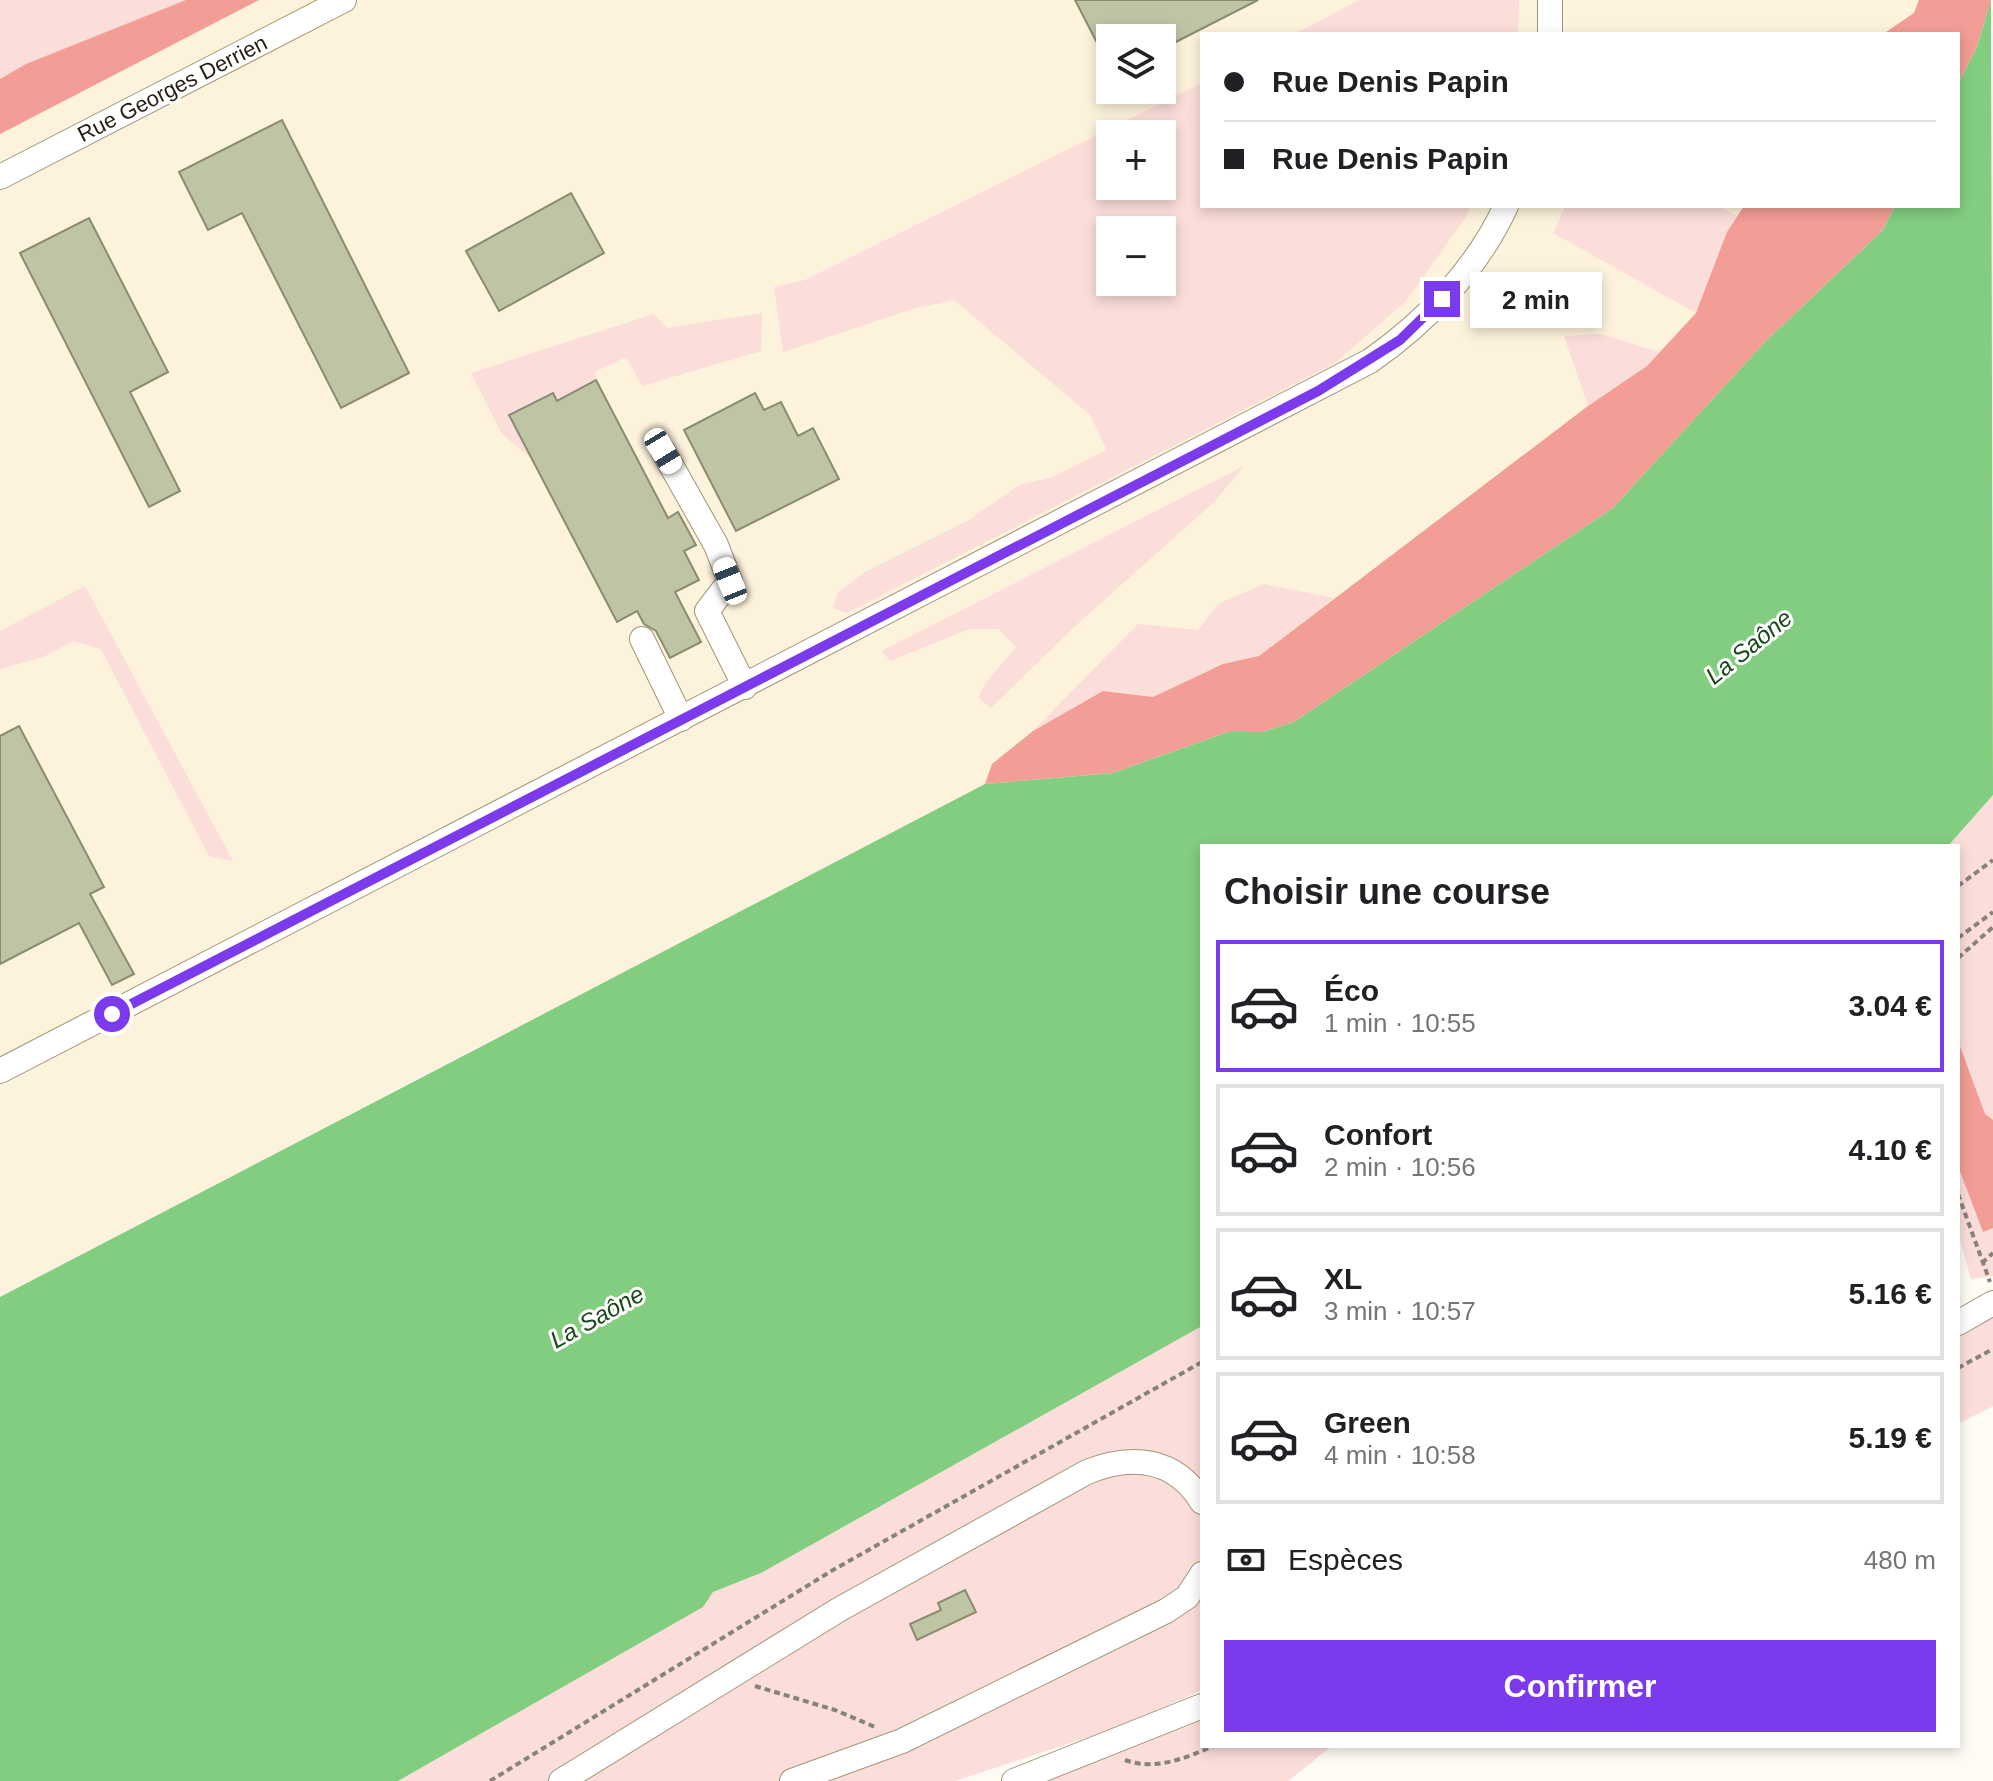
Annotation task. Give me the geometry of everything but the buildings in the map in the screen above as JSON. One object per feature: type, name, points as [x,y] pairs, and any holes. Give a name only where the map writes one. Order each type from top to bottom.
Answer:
[{"type":"street","name":"Rue Georges Derrien","points":[[0,177],[344,0]]},
{"type":"street","points":[[0,1071],[1370,361],[1428,314],[1455,284],[1505,208]]},
{"type":"street","points":[[663,451],[716,545],[730,581],[707,611],[745,687]]},
{"type":"street","points":[[642,639],[681,719]]},
{"type":"street","points":[[1960,1322],[1993,1303]]},
{"type":"street","points":[[561,1781],[840,1609],[1106,1464],[1125,1460],[1157,1465],[1181,1477],[1200,1500]]},
{"type":"street","points":[[792,1781],[902,1741],[1166,1611],[1187,1597],[1200,1577]]},
{"type":"street","points":[[1014,1781],[1200,1707]]},
{"type":"path","points":[[1960,885],[1993,860]]},
{"type":"path","points":[[1960,937],[1993,912]]},
{"type":"path","points":[[1960,956],[1993,927]]},
{"type":"path","points":[[1960,1200],[1993,1288]]},
{"type":"path","points":[[1982,1263],[1993,1253]]},
{"type":"path","points":[[1960,1367],[1993,1349]]},
{"type":"path","points":[[490,1781],[833,1570],[1200,1363]]},
{"type":"path","points":[[731,1678],[858,1718],[902,1741]]},
{"type":"path","points":[[1092,1750],[1135,1764],[1175,1763],[1209,1748]]},
{"type":"shaded area","points":[[0,0],[259,0],[0,134]]},
{"type":"shaded area","points":[[186,0],[259,0],[0,134],[0,79],[26,64]]},
{"type":"shaded area","points":[[259,0],[1991,0],[1960,79],[1960,32],[1200,32],[1200,208],[1893,208],[1613,508],[480,1046],[0,1297],[0,134]]},
{"type":"shaded area","points":[[1359,0],[1519,0],[1518,32],[1299,32]]},
{"type":"shaded area","points":[[1919,0],[1991,0],[1977,47],[1960,80],[1960,32],[1886,32],[1914,13]]},
{"type":"shaded area","points":[[1200,84],[1200,208],[1470,208],[1406,301],[1335,363],[847,613],[833,608],[837,594],[863,573],[969,520],[1019,485],[1053,477],[1107,450],[1090,415],[954,300],[912,309],[783,352],[774,287],[805,280],[1096,136],[1096,200],[1176,200],[1176,120],[1127,120],[1160,104],[1176,104],[1176,96]]},
{"type":"shaded area","points":[[1564,208],[1723,208],[1737,216],[1696,313],[1553,233]]},
{"type":"shaded area","points":[[1743,208],[1894,208],[1882,231],[1765,342],[1613,508],[1294,722],[1262,732],[1228,732],[1113,773],[985,784],[992,764],[1033,731],[1103,691],[1153,697],[1223,664],[1259,656],[1588,406],[1647,366],[1696,313],[1727,232]]},
{"type":"shaded area","points":[[762,313],[761,351],[642,386],[626,357],[595,372],[596,380],[557,401],[552,393],[510,415],[532,459],[502,434],[471,373],[654,314],[667,328]]},
{"type":"shaded area","points":[[1600,334],[1659,352],[1647,366],[1588,406],[1564,336]]},
{"type":"shaded area","points":[[1244,466],[1214,502],[1073,628],[991,708],[979,698],[990,678],[1016,647],[998,629],[969,629],[890,661],[882,651]]},
{"type":"shaded area","points":[[1264,584],[1334,598],[1259,656],[1223,664],[1153,697],[1103,691],[1033,731],[1138,624],[1198,630],[1218,604]]},
{"type":"shaded area","points":[[85,586],[233,861],[209,856],[101,649],[73,641],[43,657],[0,669],[0,631]]},
{"type":"shaded area","points":[[1993,795],[1993,1276],[1971,1279],[1960,1241],[1960,844],[1950,844]]},
{"type":"shaded area","points":[[1960,1046],[1985,1114],[1993,1120],[1993,1228],[1983,1232],[1960,1171]]},
{"type":"shaded area","points":[[1993,1317],[1993,1406],[1960,1423],[1960,1335]]},
{"type":"shaded area","points":[[1200,1327],[1200,1691],[1119,1727],[955,1781],[398,1781],[702,1607],[713,1592],[761,1573]]},
{"type":"shaded area","points":[[1200,1717],[1200,1748],[1329,1748],[1288,1781],[1046,1781]]},
{"type":"water","name":"La Saône","points":[[1991,0],[1993,795],[1950,844],[1200,844],[1200,1327],[761,1573],[713,1592],[703,1607],[398,1781],[0,1781],[0,1297],[985,784],[1113,773],[1228,732],[1262,732],[1294,722],[1613,508],[1765,342],[1882,231],[1894,208],[1960,208],[1960,80],[1977,47]]},
{"type":"route","points":[[112,1014],[1318,391],[1400,340],[1442,299]]}]
